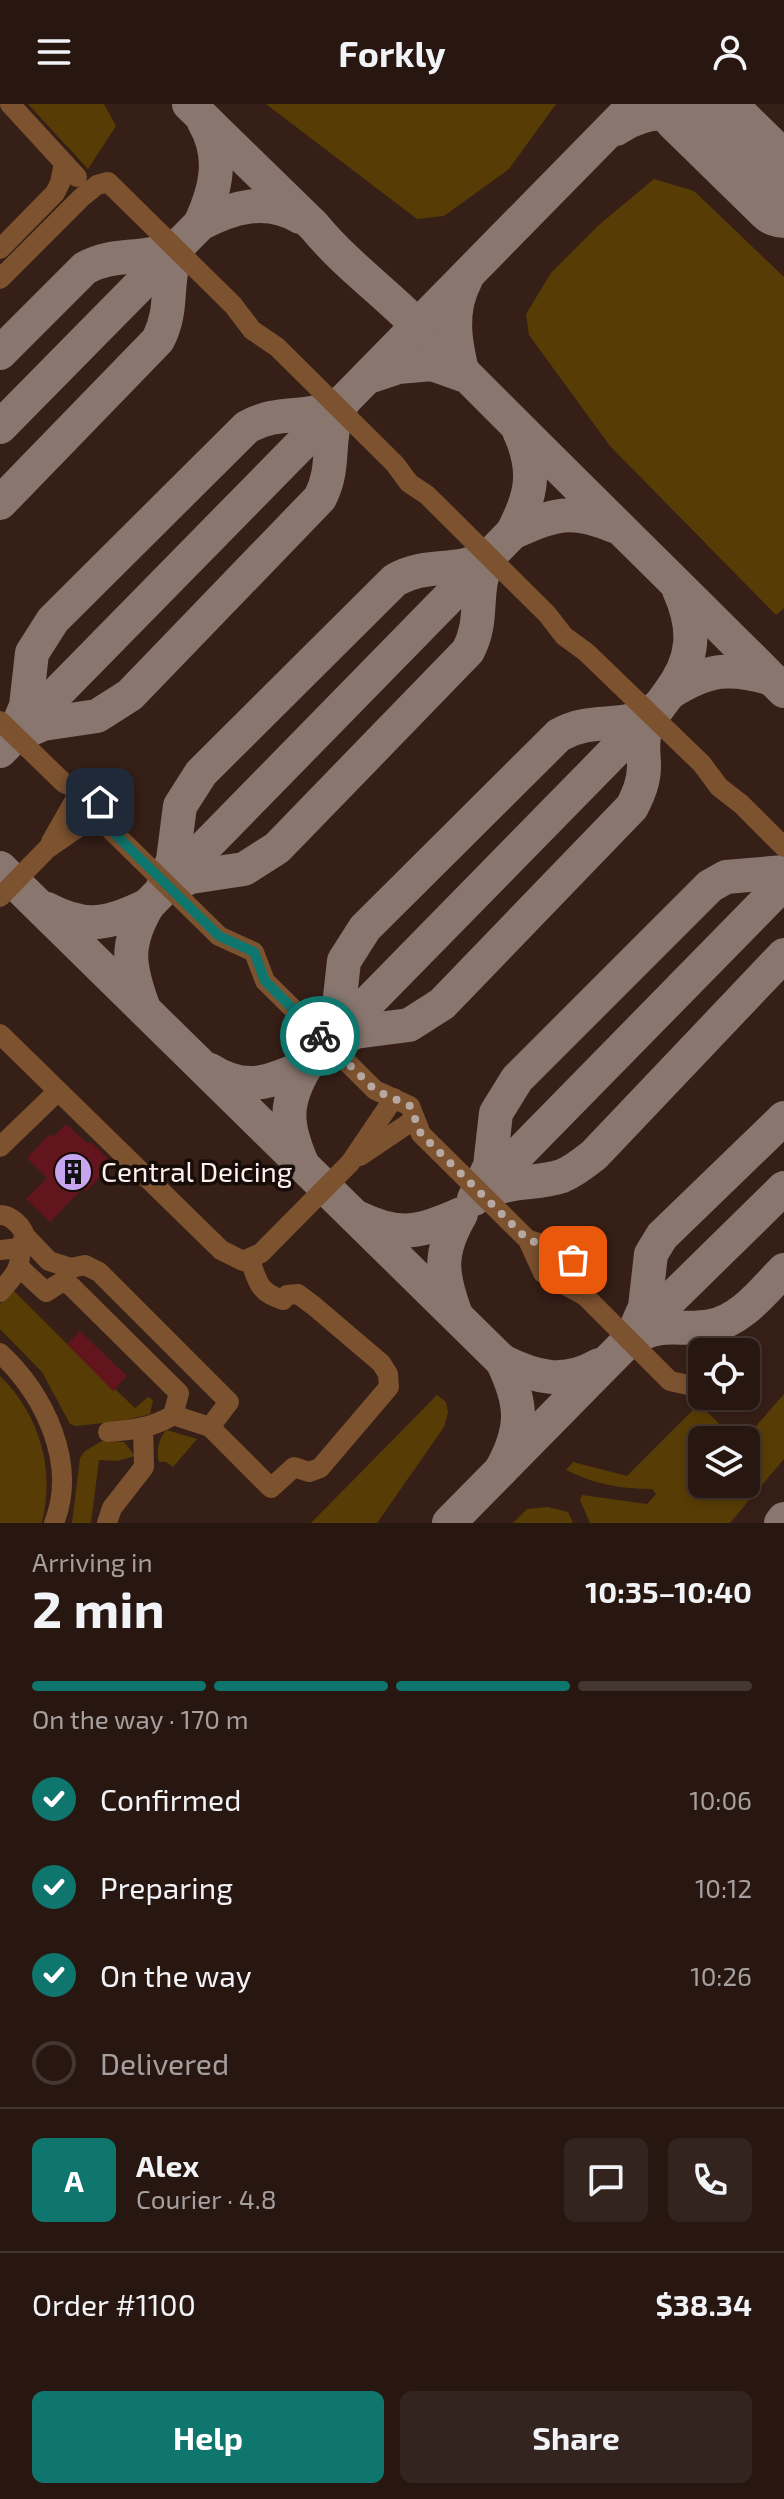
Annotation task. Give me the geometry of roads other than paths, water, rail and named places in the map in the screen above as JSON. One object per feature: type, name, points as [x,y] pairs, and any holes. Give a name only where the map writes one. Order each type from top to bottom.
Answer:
[{"type":"street","points":[[0,249],[55,193],[70,170],[10,104]]},
{"type":"street","points":[[0,279],[82,197],[97,185],[108,182],[233,305],[252,330],[277,347],[395,464],[409,483],[427,495],[547,614],[564,636],[586,652],[702,764],[719,787],[741,804],[784,847]]},
{"type":"street","points":[[0,721],[64,783],[96,797],[111,830],[219,936],[254,952],[265,981],[375,1090],[410,1106],[421,1134],[528,1240],[543,1273],[585,1296],[670,1381],[688,1385]]},
{"type":"street","points":[[47,849],[80,791]]},
{"type":"street","points":[[0,897],[47,849],[103,810]]},
{"type":"street","points":[[0,1034],[221,1250],[236,1259],[250,1260],[261,1253],[350,1163],[394,1098]]},
{"type":"street","points":[[0,1147],[58,1091]]},
{"type":"street","points":[[350,1163],[415,1119]]},
{"type":"street","points":[[0,1215],[14,1220],[16,1250],[0,1292]]},
{"type":"street","points":[[528,1240],[560,1249],[573,1260],[585,1296]]},
{"type":"street","points":[[16,1250],[46,1292],[67,1274],[85,1265],[99,1272],[229,1402],[210,1427]]},
{"type":"street","points":[[16,1250],[49,1261],[67,1274],[179,1393]]},
{"type":"street","points":[[173,1415],[210,1427],[271,1488],[294,1467],[309,1472],[320,1468],[389,1387],[388,1374],[381,1363],[314,1306],[298,1294],[287,1295],[283,1300],[268,1295],[260,1287],[250,1260]]},
{"type":"street","points":[[553,1281],[573,1260]]},
{"type":"street","points":[[0,1353],[36,1395],[52,1429],[62,1473],[60,1509],[54,1523]]},
{"type":"street","points":[[108,1432],[143,1427],[162,1422],[173,1415],[179,1393],[199,1372]]},
{"type":"street","points":[[107,1523],[112,1508],[144,1467],[143,1427]]},
{"type":"place","name":"Central Deicing","points":[[73,1172]]}]
